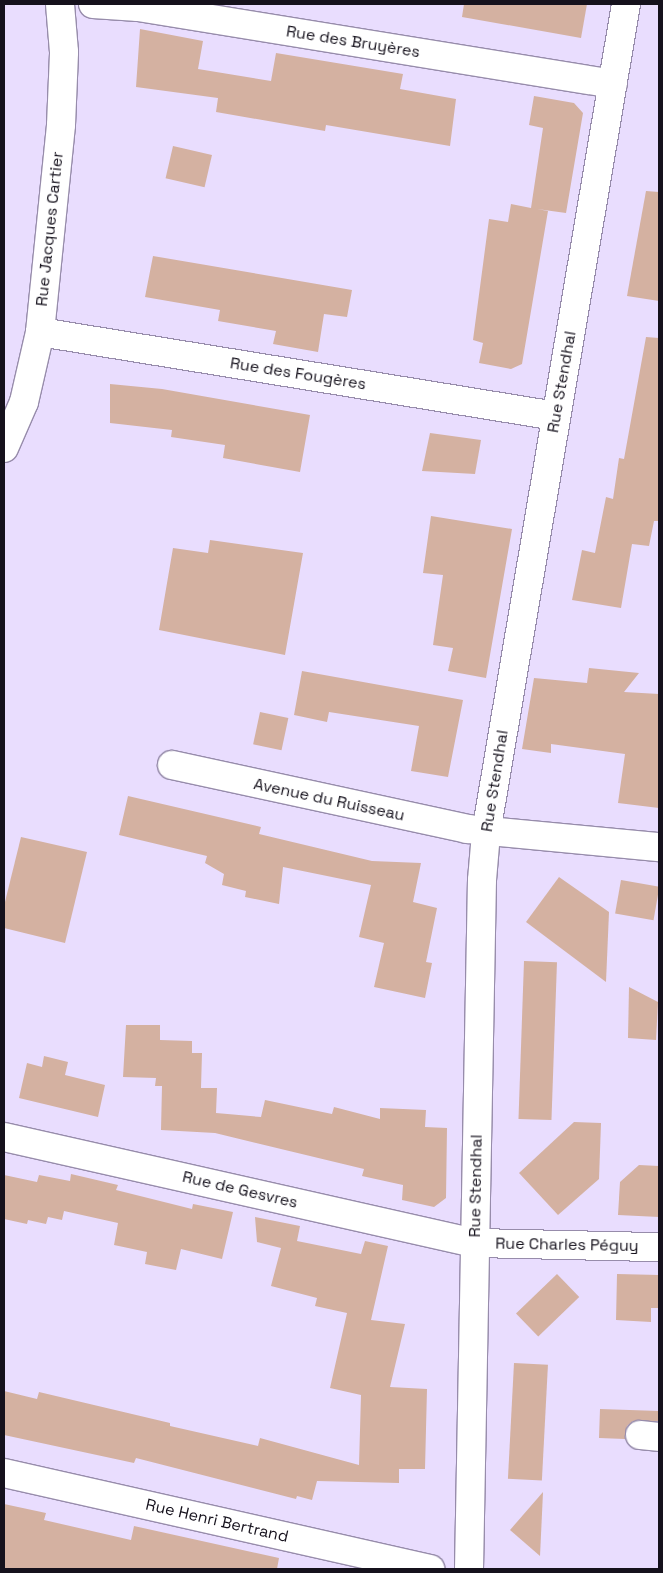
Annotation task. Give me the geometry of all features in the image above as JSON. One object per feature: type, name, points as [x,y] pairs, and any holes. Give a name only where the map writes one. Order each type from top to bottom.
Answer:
[{"type":"street","name":"Rue Jacques Cartier","points":[[4,448],[24,402],[40,332],[61,125],[64,52],[60,4]]},
{"type":"street","name":"Rue des Bruyères","points":[[92,4],[138,7],[613,84]]},
{"type":"street","name":"Rue Stendhal","points":[[469,1569],[482,880],[486,833],[626,4]]},
{"type":"street","name":"Rue des Fougères","points":[[40,332],[556,416]]},
{"type":"street","name":"Avenue du Ruisseau","points":[[172,765],[486,833],[659,847]]},
{"type":"street","name":"Rue de Gesvres","points":[[4,1137],[476,1243]]},
{"type":"street","name":"Rue Charles Péguy","points":[[476,1243],[659,1247]]},
{"type":"street","name":"Rue Henri Bertrand","points":[[4,1473],[430,1569]]},
{"type":"building","points":[[464,4],[587,4],[581,38],[462,17]]},
{"type":"building","points":[[140,29],[203,41],[198,69],[271,81],[276,53],[403,74],[400,89],[456,99],[450,146],[326,125],[325,131],[216,112],[218,98],[136,87]]},
{"type":"building","points":[[534,96],[574,103],[583,113],[566,213],[537,209],[548,211],[522,364],[511,369],[479,363],[483,343],[473,340],[489,219],[508,222],[511,204],[531,208],[543,128],[529,125]]},
{"type":"building","points":[[173,146],[212,155],[205,187],[166,178]]},
{"type":"building","points":[[646,191],[659,192],[659,301],[627,296]]},
{"type":"building","points":[[153,256],[352,290],[347,317],[324,314],[318,352],[273,344],[276,331],[218,321],[220,310],[145,297]]},
{"type":"building","points":[[646,337],[659,338],[659,521],[654,521],[649,546],[632,544],[621,608],[572,600],[582,550],[595,553],[606,497],[613,499],[619,458],[624,459]]},
{"type":"building","points":[[110,384],[162,389],[310,415],[300,472],[223,458],[225,445],[171,437],[172,430],[110,423]]},
{"type":"building","points":[[430,433],[481,440],[475,474],[422,471]]},
{"type":"building","points":[[431,516],[512,529],[486,678],[448,671],[453,648],[433,645],[443,575],[423,573]]},
{"type":"building","points":[[210,540],[303,553],[285,655],[159,630],[173,548],[208,553]]},
{"type":"building","points":[[589,668],[639,673],[624,692],[659,694],[659,808],[618,803],[625,754],[551,744],[551,753],[522,749],[534,678],[587,683]]},
{"type":"building","points":[[302,671],[463,700],[448,777],[411,771],[419,726],[329,712],[327,722],[294,715]]},
{"type":"building","points":[[260,712],[288,718],[282,750],[253,744]]},
{"type":"building","points":[[128,796],[261,827],[259,834],[372,861],[421,863],[413,902],[437,908],[426,962],[432,963],[425,998],[374,987],[384,943],[359,937],[371,885],[283,867],[279,904],[245,897],[246,891],[222,885],[224,874],[205,863],[207,856],[119,835]]},
{"type":"building","points":[[21,837],[87,852],[65,943],[4,928],[4,906]]},
{"type":"building","points":[[559,877],[609,912],[606,982],[526,922]]},
{"type":"building","points":[[621,880],[659,887],[654,920],[615,913]]},
{"type":"building","points":[[524,961],[557,962],[551,1120],[518,1119]]},
{"type":"building","points":[[629,987],[658,1002],[656,1040],[628,1038]]},
{"type":"building","points":[[126,1025],[160,1025],[160,1040],[192,1041],[192,1053],[202,1053],[201,1088],[217,1088],[216,1113],[261,1117],[265,1100],[332,1114],[334,1107],[380,1119],[380,1108],[426,1110],[425,1127],[447,1128],[446,1198],[434,1207],[402,1200],[403,1185],[362,1176],[364,1169],[215,1133],[161,1130],[162,1086],[155,1086],[156,1078],[123,1077]]},
{"type":"building","points":[[44,1056],[68,1062],[65,1075],[105,1085],[98,1117],[19,1098],[27,1063],[42,1067]]},
{"type":"building","points":[[574,1122],[601,1123],[599,1179],[558,1215],[519,1173]]},
{"type":"building","points":[[639,1165],[659,1166],[659,1217],[618,1215],[620,1182]]},
{"type":"building","points":[[71,1174],[118,1185],[116,1190],[192,1209],[193,1204],[233,1212],[222,1259],[181,1249],[176,1270],[145,1264],[147,1252],[114,1245],[118,1223],[64,1211],[62,1220],[48,1217],[46,1224],[28,1220],[27,1224],[4,1219],[4,1175],[37,1182],[39,1175],[70,1181]]},
{"type":"building","points":[[255,1217],[300,1226],[297,1241],[361,1254],[365,1241],[388,1246],[371,1320],[405,1324],[390,1387],[427,1389],[425,1469],[399,1469],[399,1483],[317,1481],[312,1500],[297,1496],[296,1499],[136,1458],[134,1463],[4,1435],[4,1391],[37,1399],[39,1392],[170,1423],[170,1426],[258,1446],[260,1438],[359,1465],[361,1395],[330,1388],[347,1313],[315,1306],[317,1298],[271,1286],[281,1248],[257,1242]]},
{"type":"building","points":[[557,1274],[579,1297],[538,1337],[516,1314]]},
{"type":"building","points":[[617,1274],[659,1275],[659,1308],[651,1308],[651,1322],[616,1320]]},
{"type":"building","points":[[514,1363],[548,1365],[542,1481],[508,1479]]},
{"type":"building","points":[[600,1409],[659,1411],[659,1421],[633,1421],[627,1426],[625,1439],[599,1438]]},
{"type":"building","points":[[543,1492],[540,1556],[510,1530]]},
{"type":"building","points":[[4,1504],[46,1513],[44,1520],[131,1540],[134,1526],[279,1558],[277,1569],[4,1569]]}]
